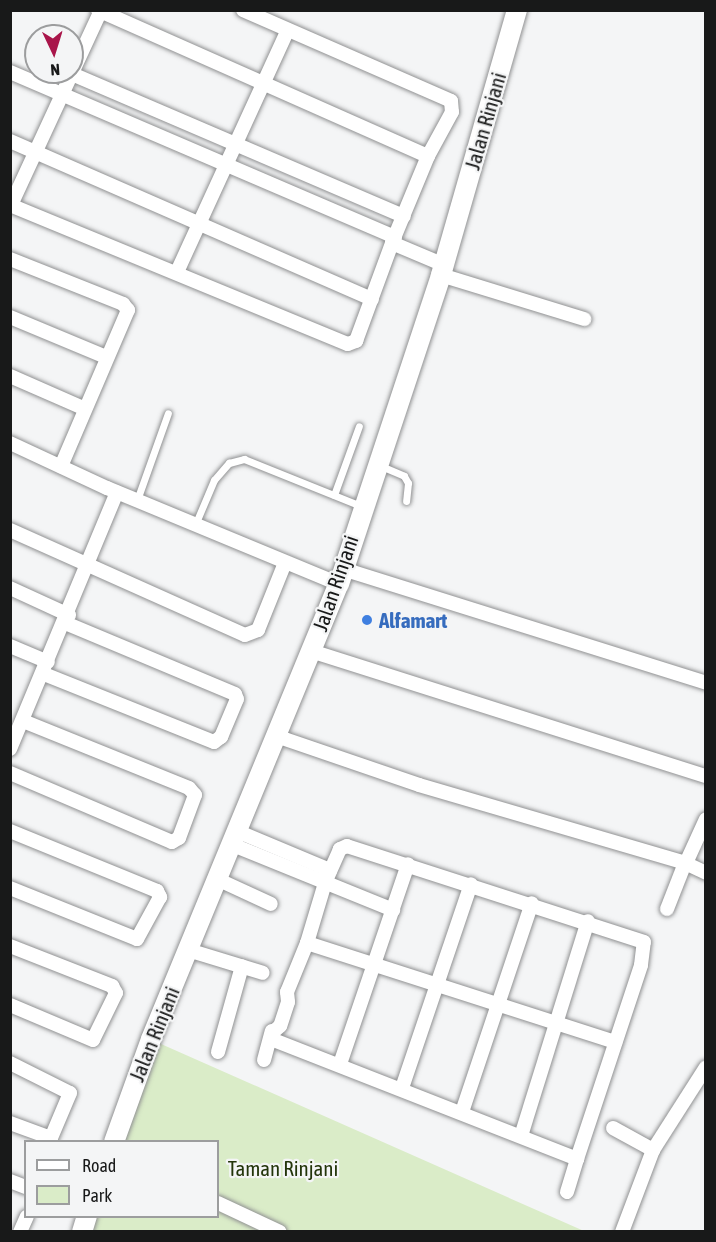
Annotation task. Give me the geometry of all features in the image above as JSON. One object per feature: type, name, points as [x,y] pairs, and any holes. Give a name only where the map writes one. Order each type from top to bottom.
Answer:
[{"type":"street","points":[[67,84],[11,205],[177,272],[341,343],[356,341],[393,240],[428,156],[452,112],[451,100],[243,10]]},
{"type":"street","name":"Jalan Rinjani","points":[[115,1140],[188,950],[219,880],[341,577],[361,506],[442,270],[517,10]]},
{"type":"street","points":[[84,47],[100,11],[428,156]]},
{"type":"street","points":[[177,272],[201,224],[288,30]]},
{"type":"street","points":[[10,72],[393,240],[442,270],[584,319]]},
{"type":"street","points":[[84,79],[404,216]]},
{"type":"street","points":[[10,141],[372,298]]},
{"type":"street","points":[[10,260],[126,306],[127,316],[106,357],[61,466]]},
{"type":"street","points":[[10,317],[106,357]]},
{"type":"street","points":[[10,376],[85,409]]},
{"type":"street","points":[[10,443],[117,492],[285,563],[341,577],[705,683]]},
{"type":"street","points":[[10,749],[67,619],[117,492]]},
{"type":"street","points":[[10,530],[86,566],[252,635],[258,630],[285,563]]},
{"type":"street","points":[[10,588],[67,619],[235,694],[237,699],[221,737],[214,742],[46,668],[10,646]]},
{"type":"street","points":[[311,651],[705,776]]},
{"type":"street","points":[[10,711],[23,719],[189,788],[195,795],[179,838],[172,842],[10,773]]},
{"type":"street","points":[[276,736],[419,785],[686,863],[705,873]]},
{"type":"street","points":[[667,909],[705,819]]},
{"type":"street","points":[[10,831],[157,891],[160,897],[137,939],[10,888]]},
{"type":"street","points":[[236,838],[328,876],[393,910]]},
{"type":"street","points":[[264,1060],[272,1036],[285,1010],[287,992],[307,943],[328,876],[340,849],[347,846],[588,921],[644,942],[641,965],[567,1192]]},
{"type":"street","points":[[340,1064],[408,864]]},
{"type":"street","points":[[219,880],[271,904]]},
{"type":"street","points":[[402,1088],[471,884]]},
{"type":"street","points":[[462,1112],[532,903]]},
{"type":"street","points":[[522,1136],[588,921]]},
{"type":"street","points":[[307,943],[555,1025],[615,1042]]},
{"type":"street","points":[[10,946],[112,986],[116,993],[93,1040],[10,1005]]},
{"type":"street","points":[[188,950],[263,973]]},
{"type":"street","points":[[218,1052],[242,966]]},
{"type":"street","points":[[272,1036],[577,1159]]},
{"type":"street","points":[[10,1063],[70,1093],[51,1138],[10,1123]]},
{"type":"street","points":[[622,1232],[653,1150],[705,1066]]},
{"type":"street","points":[[613,1128],[653,1150]]},
{"type":"street","points":[[219,1203],[280,1232]]},
{"type":"street","points":[[20,1232],[26,1218]]},
{"type":"lane","points":[[137,500],[168,413]]},
{"type":"lane","points":[[334,495],[359,426]]},
{"type":"lane","points":[[195,525],[214,480],[229,463],[244,459],[361,506]]},
{"type":"lane","points":[[376,464],[405,476],[408,483],[406,501]]},
{"type":"green space","name":"Taman Rinjani","points":[[152,1040],[584,1231],[85,1232],[90,1218],[219,1218],[219,1140],[116,1140]]},
{"type":"place","name":"Alfamart","points":[[367,620]]}]
